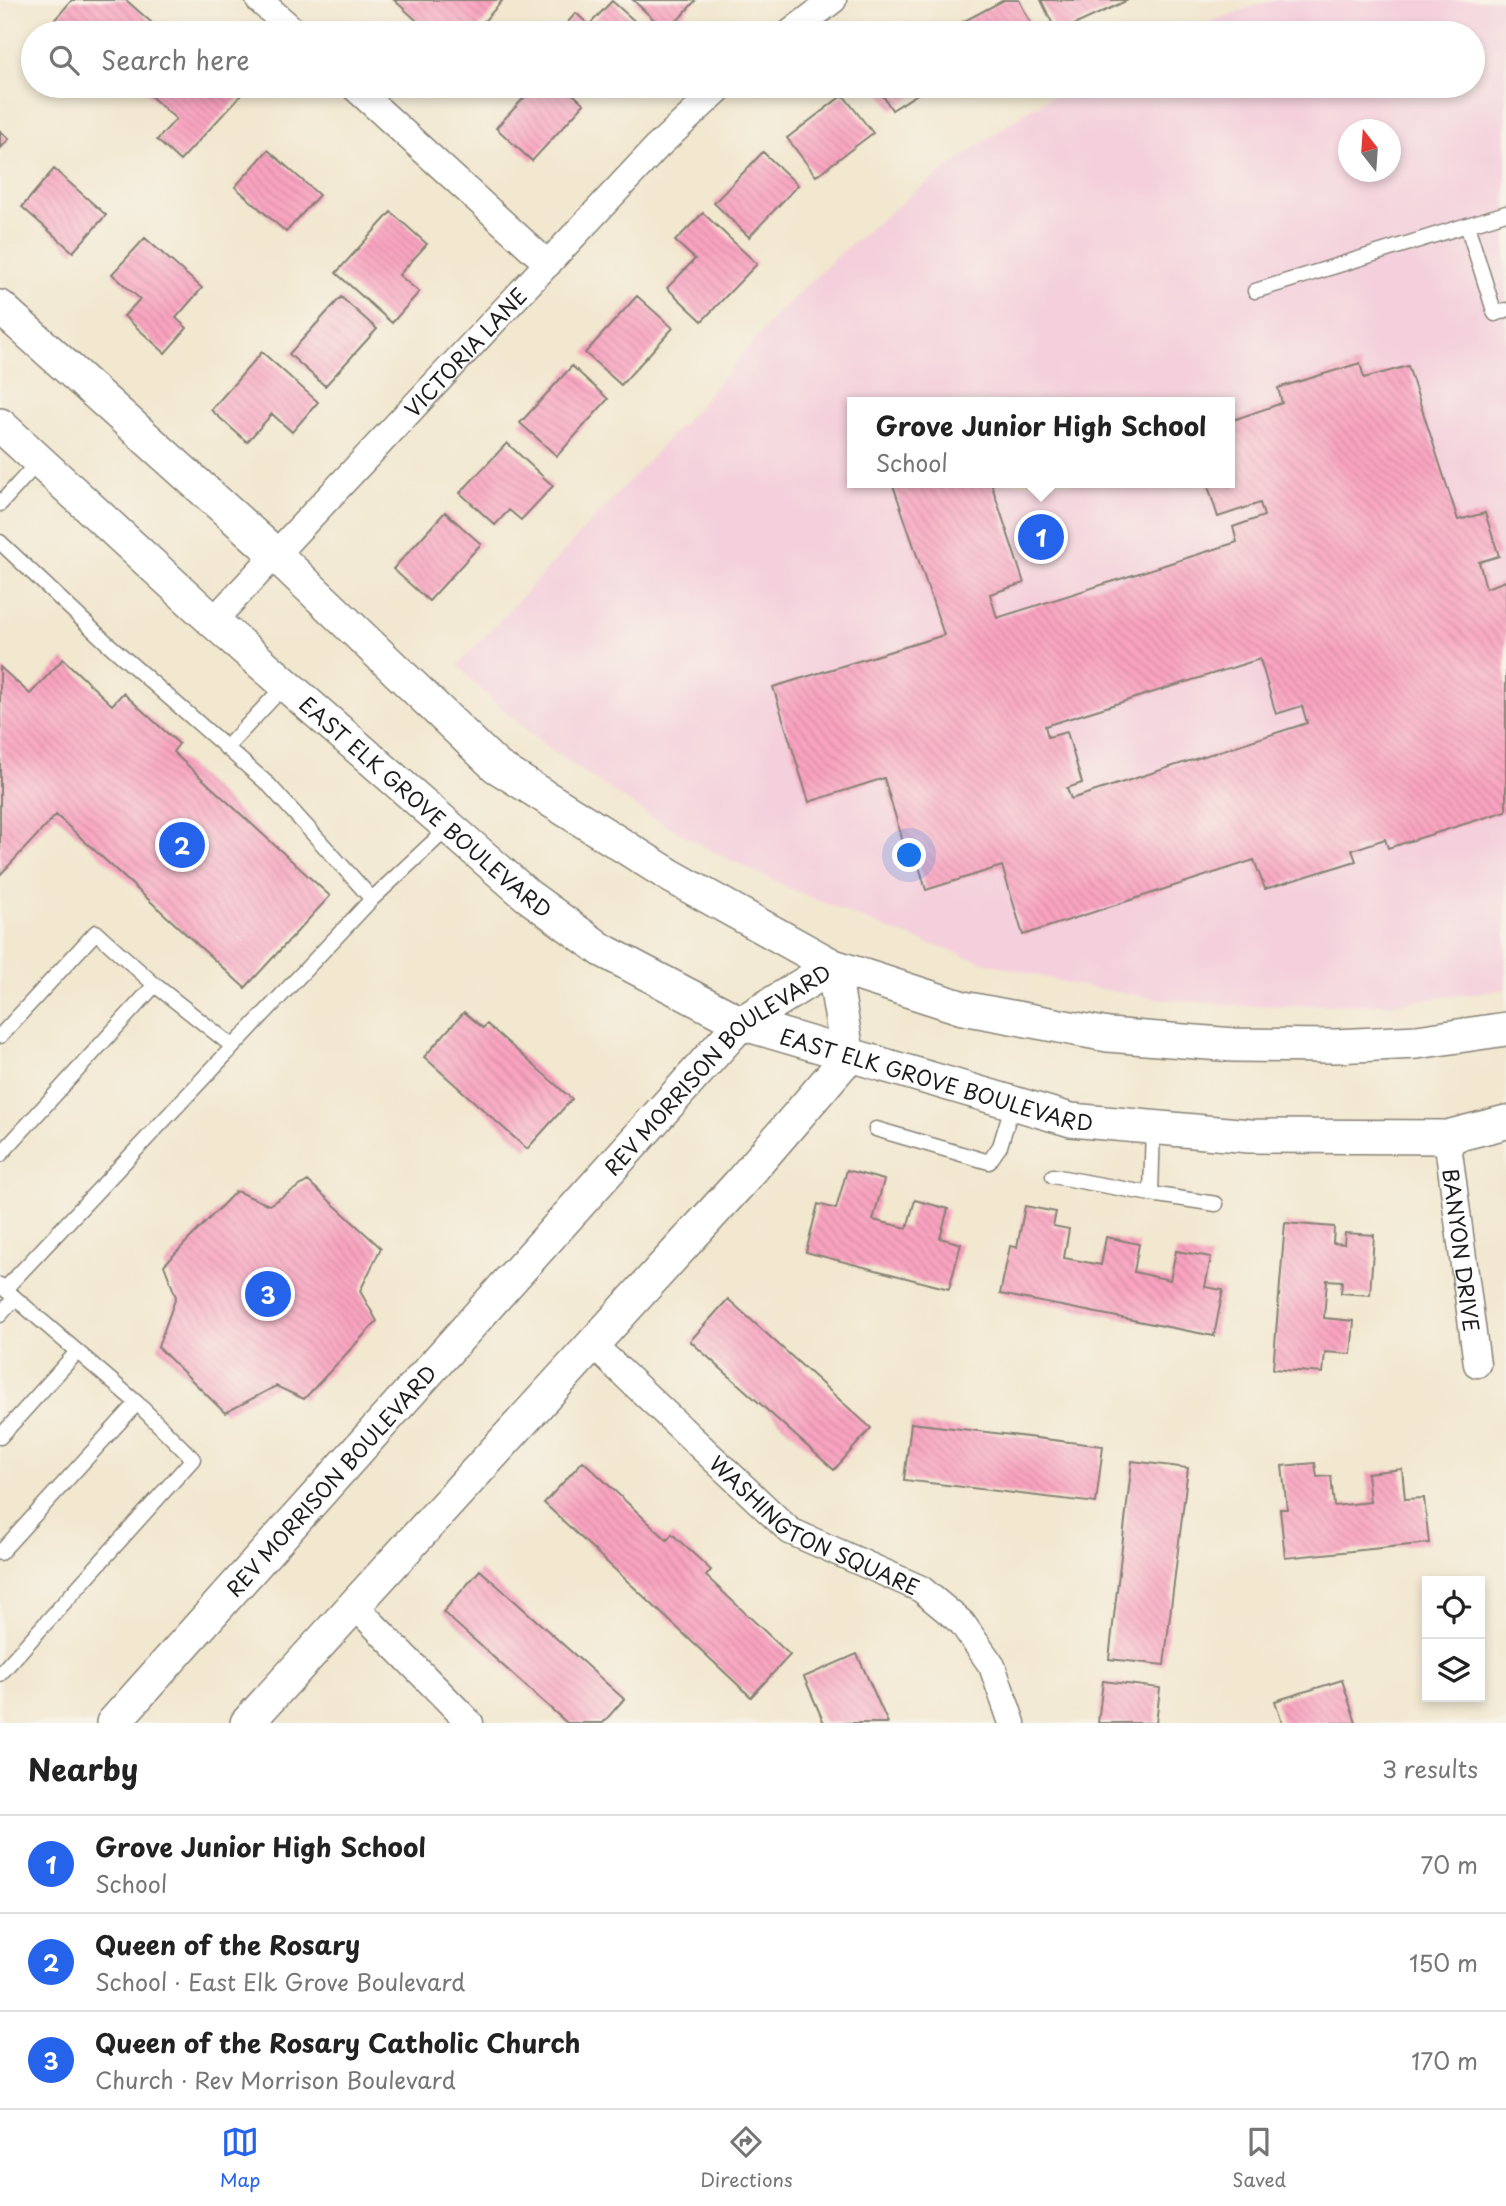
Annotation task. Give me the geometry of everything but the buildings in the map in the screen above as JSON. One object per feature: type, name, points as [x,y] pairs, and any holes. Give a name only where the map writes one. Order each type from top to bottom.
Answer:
[{"type":"street","points":[[259,0],[283,21]]},
{"type":"street","points":[[806,21],[833,0]]},
{"type":"street","points":[[366,98],[548,264]]},
{"type":"street","name":"VICTORIA LANE","points":[[213,621],[656,148],[709,98]]},
{"type":"street","points":[[0,307],[275,554],[496,766],[671,876],[834,966],[963,1008],[1108,1035],[1234,1045],[1335,1046],[1417,1042],[1506,1029]]},
{"type":"street","name":"EAST ELK GROVE BOULEVARD","points":[[0,425],[213,621],[528,896],[602,950],[741,1023],[848,1057],[1071,1120],[1250,1136],[1447,1137],[1506,1122]]},
{"type":"street","name":"REV MORRISON BOULEVARD","points":[[113,1723],[741,1023],[834,966],[848,1057]]},
{"type":"street","points":[[247,1723],[739,1184],[848,1057]]},
{"type":"street","name":"BANYON DRIVE","points":[[1447,1137],[1477,1364]]},
{"type":"street","name":"WASHINGTON SQUARE","points":[[592,1344],[790,1531],[921,1589],[962,1623],[992,1666],[1012,1723]]},
{"type":"street","points":[[355,1606],[470,1723]]},
{"type":"lane","points":[[1255,291],[1506,213]]},
{"type":"lane","points":[[1467,225],[1501,312]]},
{"type":"lane","points":[[0,504],[39,461]]},
{"type":"lane","points":[[0,542],[106,642],[269,785],[372,899]]},
{"type":"lane","points":[[226,748],[286,684]]},
{"type":"lane","points":[[0,1315],[7,1291],[231,1045],[372,899],[449,827]]},
{"type":"lane","points":[[0,1036],[96,932],[155,985],[231,1045]]},
{"type":"lane","points":[[0,1155],[155,985]]},
{"type":"lane","points":[[876,1129],[989,1162],[1000,1146],[1013,1103]]},
{"type":"lane","points":[[1151,1194],[1153,1128]]},
{"type":"lane","points":[[1053,1176],[1216,1204]]},
{"type":"lane","points":[[0,1674],[194,1459],[137,1403],[7,1291]]},
{"type":"lane","points":[[0,1437],[77,1352]]},
{"type":"lane","points":[[0,1553],[137,1403]]},
{"type":"shaded area","points":[[1272,0],[1506,0],[1506,989],[1390,1004],[1242,1006],[1159,999],[1071,984],[980,961],[884,928],[793,890],[714,852],[648,815],[549,749],[488,697],[458,665],[696,409],[775,316],[837,256],[918,189],[1024,113],[1050,98],[1485,98],[1485,21],[1213,21]]},
{"type":"place","name":"Grove Junior High School","points":[[1041,537]]},
{"type":"place","name":"Queen of the Rosary","points":[[182,845]]},
{"type":"place","name":"Queen of the Rosary Catholic Church","points":[[268,1294]]}]
